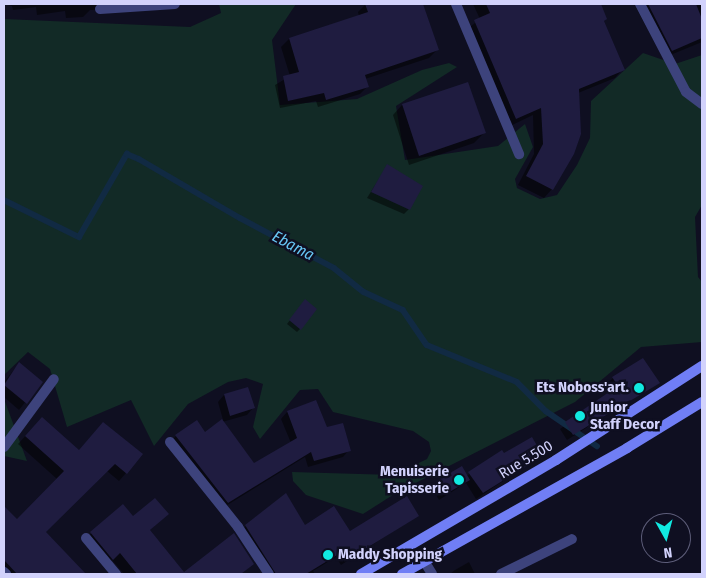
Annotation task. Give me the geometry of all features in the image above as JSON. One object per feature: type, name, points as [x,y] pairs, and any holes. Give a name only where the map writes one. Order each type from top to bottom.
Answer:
[{"type":"main road","name":"Rue 5.500","points":[[361,574],[548,465],[702,366]]},
{"type":"main road","points":[[402,574],[627,448],[702,402]]},
{"type":"street","points":[[100,10],[174,4]]},
{"type":"street","points":[[456,4],[519,154]]},
{"type":"street","points":[[640,4],[686,92],[702,104]]},
{"type":"street","points":[[4,447],[54,379]]},
{"type":"street","points":[[170,442],[238,527],[269,574]]},
{"type":"street","points":[[86,538],[116,574]]},
{"type":"street","points":[[501,574],[572,539]]},
{"type":"street","points":[[424,561],[432,574]]},
{"type":"green space","points":[[219,4],[296,4],[272,40],[280,105],[357,99],[422,70],[449,63],[457,67],[396,106],[405,160],[498,146],[525,124],[533,147],[515,179],[517,188],[540,199],[557,195],[577,165],[590,138],[591,101],[643,53],[675,64],[702,55],[702,205],[695,217],[698,277],[702,282],[702,342],[641,347],[575,402],[396,493],[363,514],[306,495],[293,481],[292,472],[394,475],[427,459],[431,451],[429,442],[413,431],[333,412],[318,389],[300,390],[260,439],[253,427],[263,384],[246,378],[228,382],[188,404],[154,446],[131,400],[67,427],[50,369],[28,352],[4,375],[4,19],[190,27],[221,13]]},
{"type":"green space","points":[[4,399],[27,461],[4,456]]},
{"type":"building","points":[[365,4],[423,4],[439,50],[365,75],[369,87],[326,100],[324,93],[288,101],[283,76],[299,72],[289,38],[368,12]]},
{"type":"building","points":[[486,4],[601,4],[607,19],[604,21],[625,70],[579,89],[581,134],[574,154],[553,190],[526,176],[543,144],[541,108],[516,119],[474,20],[490,13]]},
{"type":"building","points":[[648,4],[696,4],[702,19],[702,38],[672,51]]},
{"type":"building","points":[[468,82],[486,133],[419,156],[402,104]]},
{"type":"building","points":[[387,164],[423,186],[410,210],[371,192]]},
{"type":"building","points":[[305,299],[317,309],[301,330],[289,320]]},
{"type":"building","points":[[643,358],[660,383],[573,435],[565,422],[618,386],[612,377]]},
{"type":"building","points":[[19,362],[43,382],[27,404],[4,385]]},
{"type":"building","points":[[248,387],[255,408],[230,416],[224,394]]},
{"type":"building","points":[[316,400],[327,427],[343,423],[351,451],[314,461],[311,452],[228,503],[175,435],[197,420],[205,432],[222,419],[254,463],[297,438],[287,411]]},
{"type":"building","points":[[42,417],[79,450],[103,422],[143,454],[127,474],[115,464],[46,532],[86,574],[17,574],[4,560],[4,506],[17,519],[64,471],[25,436]]},
{"type":"building","points":[[532,437],[543,456],[483,493],[468,472],[502,450],[504,453]]},
{"type":"building","points":[[462,466],[470,480],[446,494],[438,480]]},
{"type":"building","points":[[286,493],[305,525],[334,506],[350,531],[407,496],[419,516],[347,560],[342,552],[306,574],[276,574],[245,525]]},
{"type":"building","points":[[155,498],[169,514],[150,530],[184,572],[234,533],[254,564],[241,574],[137,574],[120,553],[113,560],[90,532],[123,504],[133,516]]},
{"type":"waterway","name":"Ebama","points":[[4,200],[79,237],[127,154],[139,159],[240,218],[334,268],[364,292],[403,310],[427,345],[517,382],[546,411],[597,446]]},
{"type":"place","name":"Ets Noboss'art.","points":[[639,388]]},
{"type":"place","name":"Junior Staff Decor","points":[[580,416]]},
{"type":"place","name":"Menuiserie Tapisserie","points":[[459,480]]},
{"type":"place","name":"Maddy Shopping","points":[[328,555]]}]
